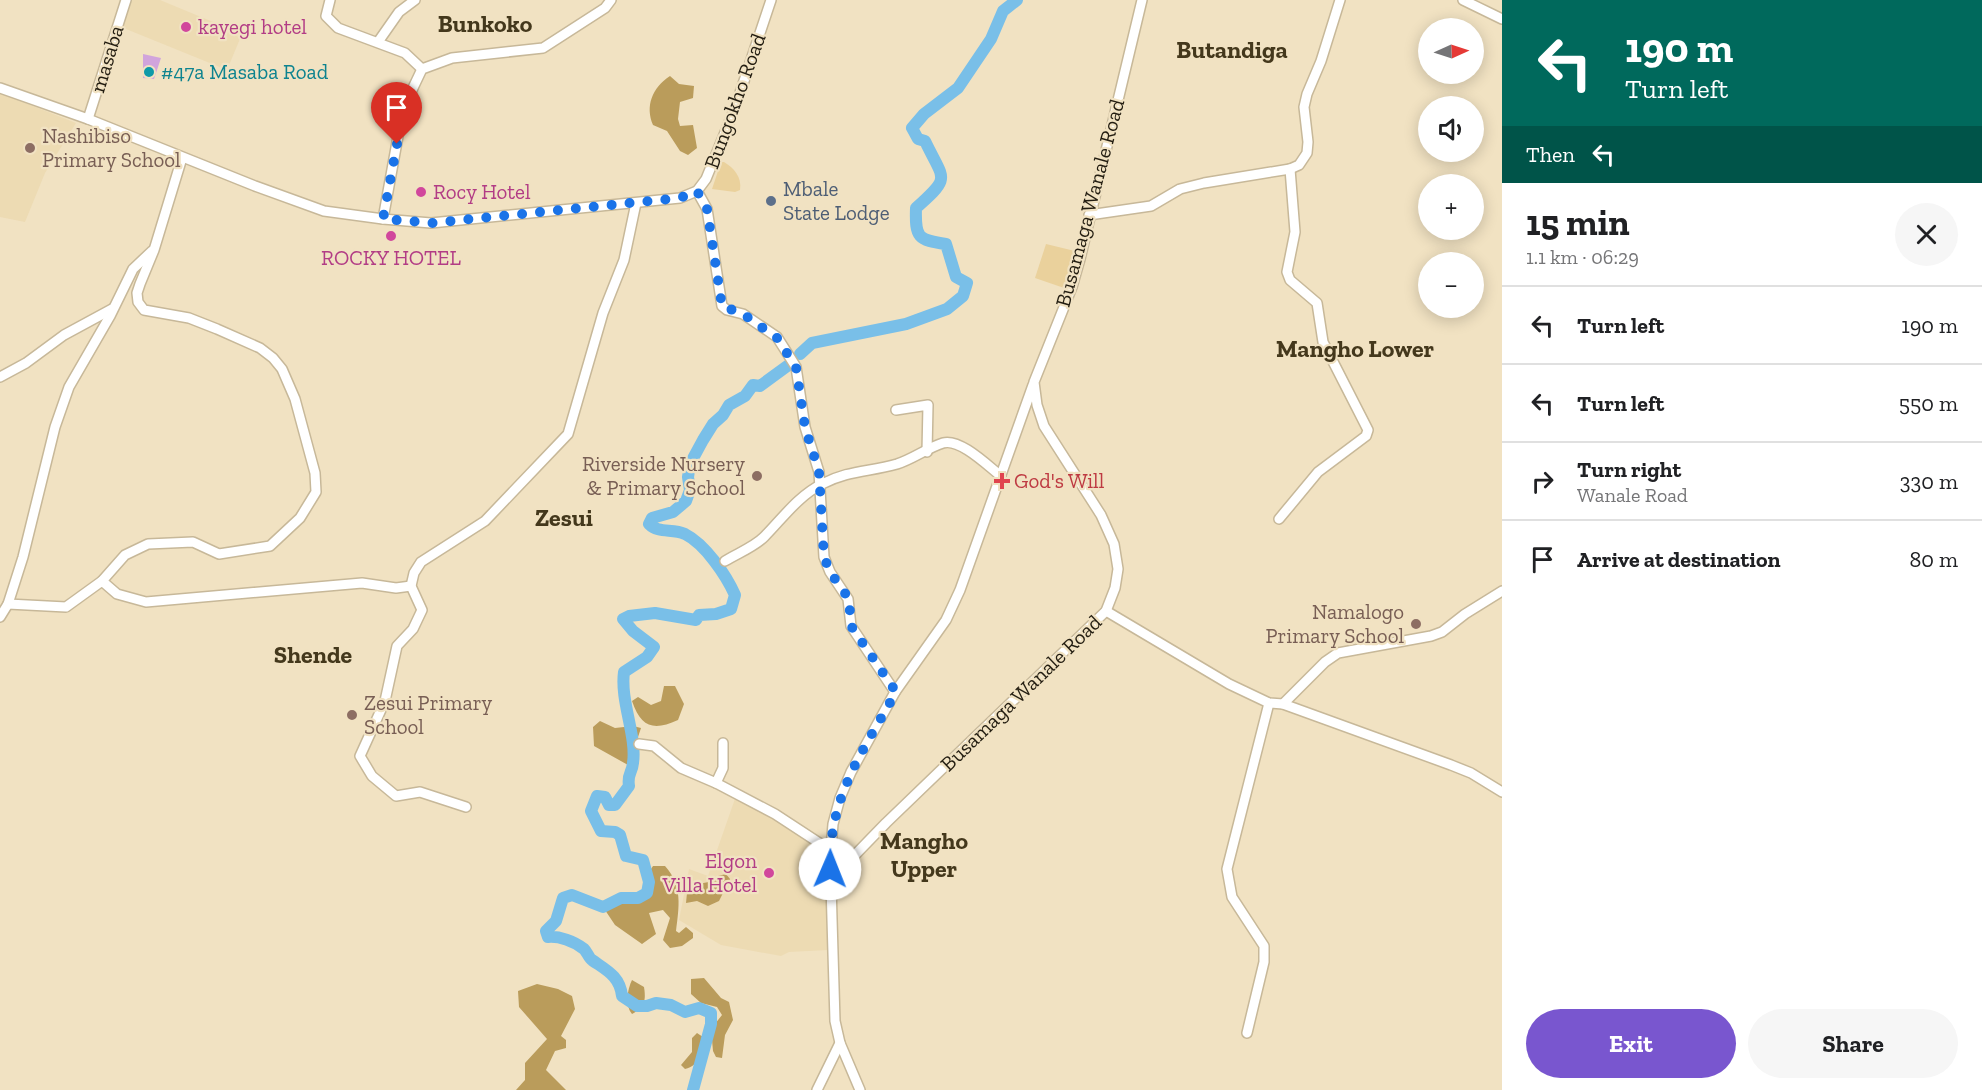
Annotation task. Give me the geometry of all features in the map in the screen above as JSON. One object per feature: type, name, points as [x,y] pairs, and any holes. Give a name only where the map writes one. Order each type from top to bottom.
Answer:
[{"type":"street","name":"masaba","points":[[88,119],[126,0]]},
{"type":"street","points":[[330,0],[327,16],[332,24],[405,52],[422,69]]},
{"type":"street","points":[[378,42],[399,12],[415,0]]},
{"type":"street","points":[[383,219],[403,109],[422,69],[446,59],[543,48],[605,8],[611,0]]},
{"type":"street","name":"Bungokho Road","points":[[693,194],[706,179],[718,153],[771,0]]},
{"type":"street","name":"Busamaga Wanale Road","points":[[831,885],[851,859],[886,823],[1106,610],[1115,588],[1118,569],[1114,544],[1101,515],[1044,426],[1037,405],[1034,382],[1072,287],[1142,0]]},
{"type":"street","points":[[1089,215],[1151,206],[1180,189],[1290,169],[1299,165],[1306,153],[1306,101],[1340,0]]},
{"type":"street","points":[[1463,0],[1502,19]]},
{"type":"street","points":[[0,88],[88,119],[315,209],[383,219],[432,223],[636,203],[693,194],[707,209],[722,306],[743,314],[773,334],[781,341],[796,367],[801,410],[816,460],[826,565],[849,599],[851,626],[896,692]]},
{"type":"street","points":[[8,604],[66,607],[102,581],[125,555],[148,544],[193,542],[219,554],[270,546],[300,518],[316,492],[315,473],[295,399],[282,369],[273,358],[260,348],[217,329],[189,318],[144,310],[138,302],[137,293],[182,158]]},
{"type":"street","points":[[1279,519],[1318,472],[1366,436],[1368,430],[1323,342],[1317,303],[1290,280],[1287,272],[1294,232],[1290,169]]},
{"type":"street","points":[[466,807],[420,792],[396,796],[372,776],[361,760],[361,751],[385,701],[397,646],[413,629],[422,610],[411,586],[414,573],[421,562],[485,521],[568,434],[603,313],[624,260],[636,203]]},
{"type":"street","points":[[0,617],[8,604],[36,512],[55,427],[69,387],[133,269],[153,250]]},
{"type":"street","points":[[0,377],[26,363],[64,335],[114,307]]},
{"type":"street","points":[[860,1090],[840,1043],[833,995],[830,850],[833,824],[840,798],[851,772],[896,692],[946,620],[960,590],[1034,382]]},
{"type":"street","points":[[896,410],[928,405],[927,452]]},
{"type":"street","points":[[725,561],[759,541],[791,508],[819,485],[855,471],[903,462],[943,443],[956,443],[1001,476]]},
{"type":"street","points":[[102,581],[117,594],[146,602],[362,583],[396,588],[411,586]]},
{"type":"street","points":[[1283,704],[1325,662],[1338,653],[1442,632],[1465,614],[1502,591]]},
{"type":"street","points":[[1106,610],[1229,684],[1269,703],[1283,704],[1451,765],[1471,773],[1502,792]]},
{"type":"street","points":[[1247,1033],[1264,962],[1264,946],[1232,897],[1227,869],[1269,703]]},
{"type":"street","points":[[716,783],[723,768],[723,743]]},
{"type":"street","points":[[639,744],[654,746],[681,768],[755,803],[830,850]]},
{"type":"street","points":[[817,1090],[840,1043]]},
{"type":"shaded area","name":"kayegi hotel","points":[[132,0],[160,0],[242,34],[227,70],[121,27]]},
{"type":"shaded area","points":[[670,76],[679,84],[694,86],[693,98],[680,102],[678,119],[680,126],[693,125],[697,148],[688,155],[680,151],[667,131],[653,125],[651,118],[652,98],[659,86]]},
{"type":"shaded area","name":"Nashibiso Primary School","points":[[0,93],[76,123],[45,173],[25,222],[0,217]]},
{"type":"shaded area","points":[[721,162],[728,164],[737,173],[740,190],[735,192],[712,189]]},
{"type":"shaded area","points":[[1046,244],[1079,252],[1067,289],[1035,278]]},
{"type":"shaded area","points":[[664,686],[675,686],[684,704],[678,720],[662,725],[649,725],[640,717],[632,701],[638,697],[651,705],[661,701]]},
{"type":"shaded area","points":[[600,721],[615,728],[633,726],[641,728],[636,743],[636,758],[628,765],[594,746],[593,727]]},
{"type":"shaded area","points":[[737,793],[829,851],[828,950],[789,952],[781,956],[721,945],[679,920],[689,869],[708,876]]},
{"type":"shaded area","points":[[653,866],[665,866],[675,881],[679,905],[676,931],[679,933],[686,927],[693,933],[693,938],[682,946],[670,948],[663,940],[670,918],[663,910],[649,913],[656,934],[642,944],[615,925],[603,907],[621,898],[638,898],[647,893],[649,872]]},
{"type":"shaded area","points":[[726,874],[730,879],[719,901],[708,906],[697,901],[686,903],[687,893],[693,885],[714,881],[718,876]]},
{"type":"shaded area","points":[[704,978],[721,998],[729,1002],[733,1020],[725,1035],[722,1058],[716,1057],[713,1051],[711,1029],[722,1015],[717,1007],[701,1003],[691,994],[691,979]]},
{"type":"shaded area","points":[[632,980],[644,987],[645,996],[642,1006],[632,1014],[628,1007],[628,998]]},
{"type":"shaded area","points":[[537,984],[558,989],[572,996],[575,1009],[561,1036],[566,1040],[566,1048],[555,1051],[546,1070],[566,1090],[516,1090],[525,1080],[525,1063],[547,1039],[519,1007],[518,991]]},
{"type":"shaded area","points":[[697,1033],[706,1039],[704,1049],[694,1065],[685,1069],[681,1065],[692,1052],[692,1038]]},
{"type":"building","name":"#47a Masaba Road","points":[[143,54],[161,58],[154,79],[143,78]]},
{"type":"waterway","points":[[800,354],[812,343],[906,324],[947,309],[963,296],[967,283],[956,277],[946,244],[924,239],[920,236],[916,226],[916,208],[935,190],[941,178],[940,171],[925,141],[918,139],[912,128],[924,114],[958,88],[991,39],[1003,11],[1017,0]]},
{"type":"waterway","points":[[693,1090],[711,1024],[711,1013],[699,1008],[685,1012],[671,1005],[656,1003],[637,1006],[622,996],[615,978],[591,959],[584,949],[566,940],[548,937],[546,931],[556,921],[563,898],[572,895],[603,907],[621,898],[638,898],[647,893],[649,882],[643,860],[626,856],[620,835],[615,832],[601,831],[591,811],[597,796],[605,797],[609,805],[615,805],[629,786],[634,753],[624,695],[624,672],[647,657],[654,647],[633,631],[623,619],[629,616],[655,613],[696,620],[699,615],[716,614],[731,609],[735,595],[707,552],[685,534],[657,529],[649,524],[652,518],[673,512],[686,501],[690,490],[688,477],[690,464],[713,424],[723,415],[729,405],[745,396],[753,385],[760,386],[790,364]]},
{"type":"place","name":"kayegi hotel","points":[[186,27]]},
{"type":"place","name":"#47a Masaba Road","points":[[149,72]]},
{"type":"place","name":"Nashibiso Primary School","points":[[30,148]]},
{"type":"place","name":"Rocy Hotel","points":[[421,192]]},
{"type":"place","name":"Mbale State Lodge","points":[[771,201]]},
{"type":"place","name":"ROCKY HOTEL","points":[[391,236]]},
{"type":"place","name":"Riverside Nursery & Primary School","points":[[757,476]]},
{"type":"place","name":"God's Will","points":[[1002,481]]},
{"type":"place","name":"Namalogo Primary School","points":[[1416,624]]},
{"type":"place","name":"Zesui Primary School","points":[[352,715]]},
{"type":"place","name":"Elgon Villa Hotel","points":[[769,873]]},
{"type":"district","name":"Bunkoko","points":[[485,24]]},
{"type":"district","name":"Butandiga","points":[[1232,50]]},
{"type":"district","name":"Mangho Lower","points":[[1355,349]]},
{"type":"district","name":"Zesui","points":[[564,518]]},
{"type":"district","name":"Shende","points":[[313,655]]},
{"type":"district","name":"Mangho Upper","points":[[924,855]]},
{"type":"route","points":[[397,144],[383,219],[432,223],[680,198],[697,191],[704,202],[722,306],[727,310],[743,314],[773,334],[781,341],[796,367],[801,410],[819,472],[821,528],[826,565],[849,599],[848,611],[851,626],[896,692],[851,772],[840,798],[833,824],[830,869]]}]
